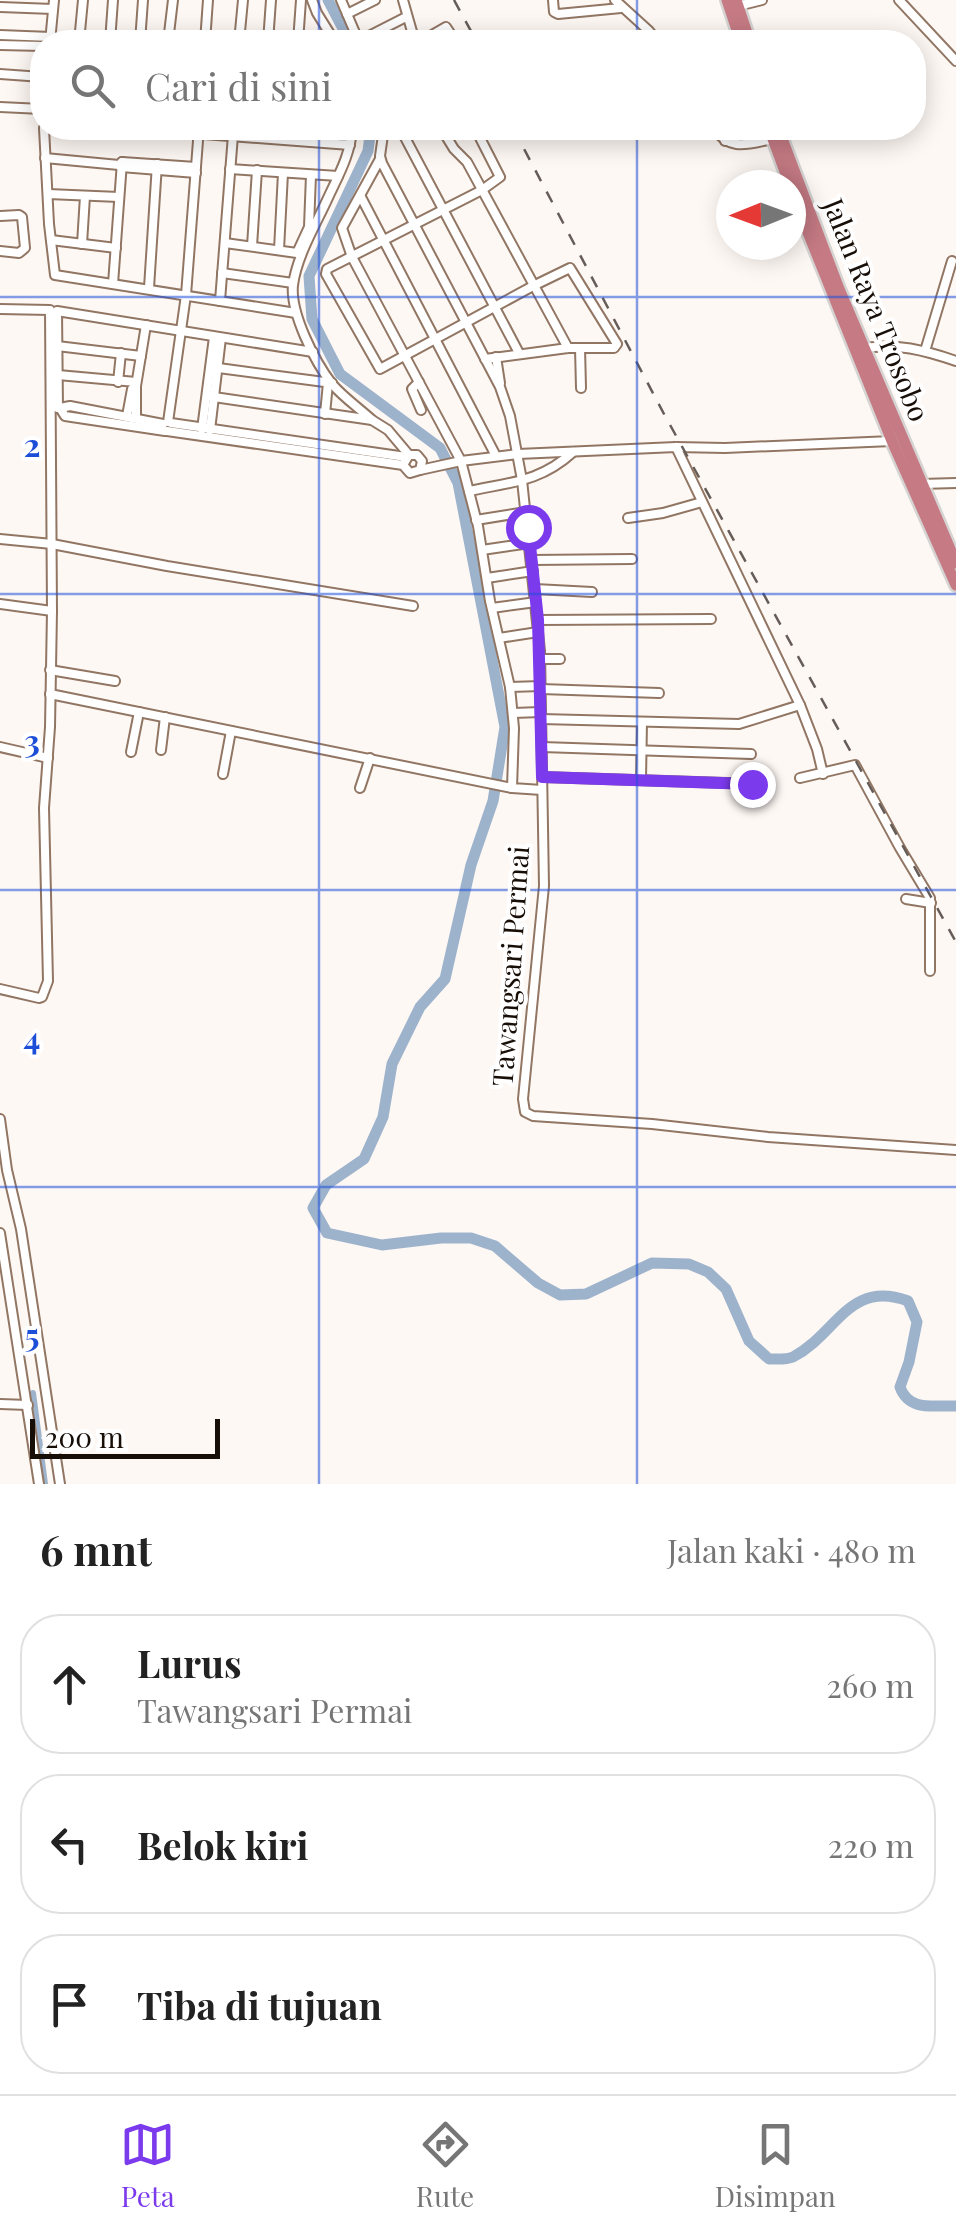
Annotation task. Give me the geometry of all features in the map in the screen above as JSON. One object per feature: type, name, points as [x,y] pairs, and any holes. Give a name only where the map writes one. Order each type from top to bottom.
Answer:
[{"type":"highway","points":[[734,2],[738,30]]},
{"type":"highway","points":[[734,2],[745,30]]},
{"type":"highway","name":"Jalan Raya Trosobo","points":[[774,140],[784,170]]},
{"type":"highway","name":"Jalan Raya Trosobo","points":[[776,140],[956,563]]},
{"type":"highway","name":"Jalan Raya Trosobo","points":[[806,227],[892,441],[956,585]]},
{"type":"street","points":[[80,30],[82,0]]},
{"type":"street","points":[[111,30],[112,0]]},
{"type":"street","points":[[141,30],[144,0]]},
{"type":"street","points":[[169,30],[172,0]]},
{"type":"street","points":[[206,30],[208,0]]},
{"type":"street","points":[[240,30],[242,0]]},
{"type":"street","points":[[269,30],[271,0]]},
{"type":"street","points":[[300,30],[301,0]]},
{"type":"street","points":[[312,0],[328,30]]},
{"type":"street","points":[[341,0],[354,30]]},
{"type":"street","points":[[347,14],[375,0]]},
{"type":"street","points":[[402,0],[412,30]]},
{"type":"street","points":[[553,0],[554,12],[558,14],[618,4],[647,30]]},
{"type":"street","points":[[734,2],[762,0]]},
{"type":"street","points":[[899,0],[956,61]]},
{"type":"street","points":[[0,7],[53,4],[52,30]]},
{"type":"street","points":[[382,30],[406,17]]},
{"type":"street","points":[[0,35],[30,38]]},
{"type":"street","points":[[0,44],[30,45]]},
{"type":"street","points":[[0,74],[30,75]]},
{"type":"street","points":[[2,111],[30,110]]},
{"type":"street","points":[[44,140],[55,275],[296,313]]},
{"type":"street","points":[[167,426],[186,295],[198,140]]},
{"type":"street","points":[[220,301],[235,140]]},
{"type":"street","points":[[350,140],[302,255],[294,283],[296,313],[330,383],[388,430],[410,473],[518,454],[892,441]]},
{"type":"street","points":[[382,140],[380,159],[342,230],[352,257],[458,462],[469,492],[510,687],[510,788]]},
{"type":"street","points":[[406,140],[520,353]]},
{"type":"street","points":[[448,140],[467,162],[568,348]]},
{"type":"street","points":[[482,140],[501,175],[482,190],[327,269],[327,277],[380,369],[572,269],[617,344],[614,348],[568,348],[485,359]]},
{"type":"street","points":[[725,141],[729,140]]},
{"type":"street","points":[[725,141],[750,144],[756,140]]},
{"type":"street","points":[[45,158],[196,170]]},
{"type":"street","points":[[380,159],[500,387]]},
{"type":"street","points":[[113,284],[121,165]]},
{"type":"street","points":[[148,288],[157,167]]},
{"type":"street","points":[[230,169],[338,176]]},
{"type":"street","points":[[252,246],[257,170]]},
{"type":"street","points":[[279,250],[283,173]]},
{"type":"street","points":[[225,242],[297,254],[308,230],[311,176]]},
{"type":"street","points":[[48,194],[119,197]]},
{"type":"street","points":[[82,244],[85,196]]},
{"type":"street","points":[[361,197],[496,456]]},
{"type":"street","points":[[0,216],[22,218],[25,248],[19,253],[0,252]]},
{"type":"street","points":[[51,240],[116,248]]},
{"type":"street","points":[[925,351],[952,261]]},
{"type":"street","points":[[222,272],[294,283]]},
{"type":"street","points":[[0,308],[50,310],[56,407],[65,416],[110,424],[206,430],[249,440]]},
{"type":"street","points":[[0,989],[39,998],[48,980],[44,808],[50,694],[57,311],[313,352]]},
{"type":"street","points":[[131,417],[146,326]]},
{"type":"street","points":[[206,430],[218,338]]},
{"type":"street","points":[[863,348],[892,344],[956,361]]},
{"type":"street","points":[[57,346],[141,356]]},
{"type":"street","points":[[580,348],[582,388]]},
{"type":"street","points":[[118,382],[121,354]]},
{"type":"street","points":[[496,357],[500,387]]},
{"type":"street","points":[[214,367],[330,383]]},
{"type":"street","points":[[58,375],[136,384]]},
{"type":"street","points":[[419,382],[412,390],[421,410]]},
{"type":"street","points":[[326,414],[330,383]]},
{"type":"street","name":"Tawangsari Permai","points":[[500,387],[522,480],[540,659],[544,886],[523,1099],[525,1112],[533,1116],[652,1124],[768,1138],[956,1150]]},
{"type":"street","points":[[210,397],[372,420]]},
{"type":"street","points":[[56,407],[70,406],[325,451],[420,458],[436,466]]},
{"type":"street","points":[[110,424],[112,413]]},
{"type":"street","points":[[676,447],[800,705],[822,774]]},
{"type":"street","points":[[469,492],[550,471],[574,452]]},
{"type":"street","points":[[420,458],[420,470]]},
{"type":"street","points":[[921,484],[956,483]]},
{"type":"street","points":[[628,518],[702,502]]},
{"type":"street","points":[[476,520],[526,512]]},
{"type":"street","points":[[0,539],[52,544],[413,606]]},
{"type":"street","points":[[482,550],[530,542]]},
{"type":"street","points":[[532,560],[632,560]]},
{"type":"street","points":[[486,578],[533,572]]},
{"type":"street","points":[[535,589],[592,592]]},
{"type":"street","points":[[492,608],[536,602]]},
{"type":"street","points":[[0,604],[52,611]]},
{"type":"street","points":[[538,620],[711,619]]},
{"type":"street","points":[[499,638],[538,632]]},
{"type":"street","points":[[540,659],[560,659]]},
{"type":"street","points":[[50,670],[115,681]]},
{"type":"street","points":[[510,687],[658,693]]},
{"type":"street","points":[[50,694],[510,788],[542,790]]},
{"type":"street","points":[[513,713],[642,722],[745,723],[800,705]]},
{"type":"street","points":[[132,752],[139,712]]},
{"type":"street","points":[[161,750],[165,717]]},
{"type":"street","points":[[641,779],[642,722]]},
{"type":"street","points":[[223,774],[231,731]]},
{"type":"street","points":[[0,747],[48,758]]},
{"type":"street","points":[[542,747],[752,754]]},
{"type":"street","points":[[360,788],[370,758]]},
{"type":"street","points":[[800,778],[855,765],[932,902],[930,971]]},
{"type":"street","points":[[542,777],[758,784]]},
{"type":"street","points":[[906,899],[932,902]]},
{"type":"street","points":[[0,1118],[60,1484]]},
{"type":"street","points":[[18,1230],[1,1233],[39,1484]]},
{"type":"street","points":[[12,1291],[29,1289]]},
{"type":"street","points":[[19,1335],[36,1333]]},
{"type":"street","points":[[0,1404],[28,1405]]},
{"type":"waterway","points":[[328,0],[344,30]]},
{"type":"waterway","points":[[369,140],[368,151],[309,276],[312,319],[340,374],[440,448],[458,483],[505,727],[493,801],[471,865],[445,979],[420,1007],[392,1064],[383,1117],[364,1159],[326,1185],[313,1208],[327,1233],[382,1245],[471,1238],[495,1246],[538,1283],[560,1295],[586,1294],[652,1263],[689,1264],[708,1272],[726,1289],[749,1341],[769,1359],[793,1357],[845,1312],[871,1297],[908,1301],[917,1322],[900,1387],[916,1404],[956,1406]]},
{"type":"waterway","points":[[33,1393],[45,1484]]},
{"type":"railway","points":[[454,0],[470,30]]},
{"type":"railway","points":[[519,140],[664,414],[956,942]]},
{"type":"route","points":[[528,527],[540,651],[542,777],[752,784]]}]
